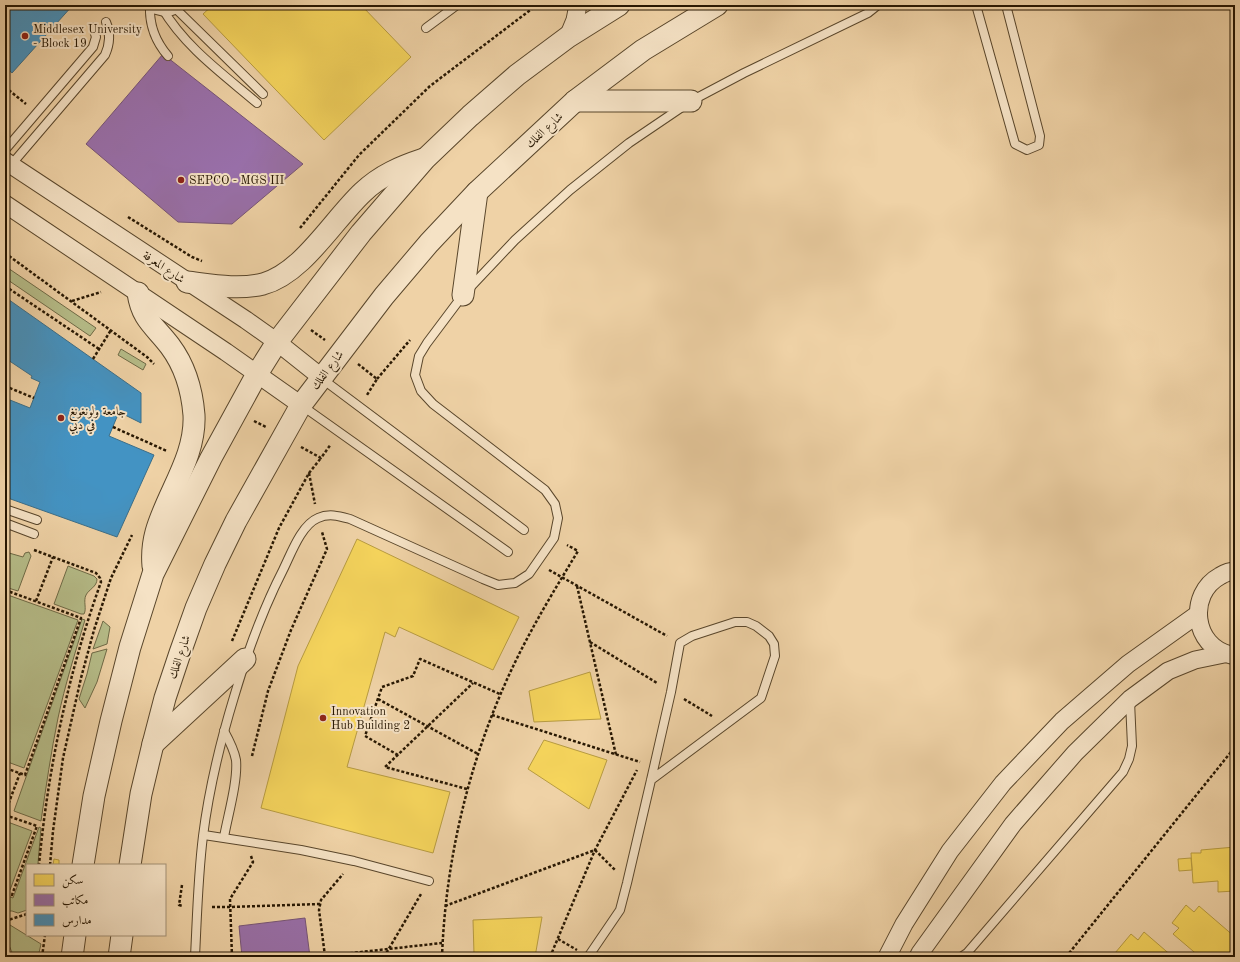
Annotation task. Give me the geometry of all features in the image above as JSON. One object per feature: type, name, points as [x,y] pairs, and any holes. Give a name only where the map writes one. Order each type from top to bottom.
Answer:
[{"type":"street","points":[[568,37],[578,5]]},
{"type":"street","points":[[82,864],[94,796],[111,721],[130,647],[153,574],[211,458],[257,374],[277,342],[361,233],[425,159],[470,116],[518,75],[568,37],[619,5]]},
{"type":"street","name":"شارع الفلك","points":[[130,864],[141,794],[153,744],[165,698],[196,608],[215,564],[243,507],[300,405],[384,296],[429,243],[477,192],[575,101],[643,50],[717,5]]},
{"type":"street","points":[[575,101],[691,101]]},
{"type":"street","name":"شارع المعرفة","points":[[7,158],[277,342],[321,377]]},
{"type":"street","points":[[187,282],[228,287],[262,284],[275,280],[293,268],[363,192],[381,177],[402,166],[425,159]]},
{"type":"street","points":[[463,295],[477,192]]},
{"type":"street","points":[[5,204],[226,352],[300,405]]},
{"type":"street","points":[[131,288],[140,302],[147,319],[170,346],[179,360],[186,375],[191,392],[194,416],[192,440],[184,464],[162,514],[156,533],[152,554],[153,574]]},
{"type":"street","points":[[1229,655],[1210,644],[1201,630],[1198,614],[1202,595],[1213,580],[1230,571],[1235,571]]},
{"type":"street","points":[[887,957],[904,924],[950,851],[1003,783],[1062,721],[1128,664],[1198,614]]},
{"type":"street","points":[[922,956],[1013,824],[1075,753],[1130,699],[1168,671],[1195,660],[1229,655]]},
{"type":"street","points":[[153,744],[246,659]]},
{"type":"street","points":[[72,957],[75,936]]},
{"type":"street","points":[[119,957],[122,936]]},
{"type":"lane","points":[[426,28],[457,5]]},
{"type":"lane","points":[[195,957],[200,870],[204,834],[212,782],[224,731],[246,659],[264,611],[298,539],[306,527],[317,518],[334,515],[350,519],[498,585],[515,583],[529,574],[554,538],[558,518],[555,504],[545,490],[433,404],[421,391],[415,375],[419,356],[427,343],[463,295],[515,240],[570,190],[629,143],[691,101],[744,73],[868,13],[878,5]]},
{"type":"lane","points":[[976,5],[1015,144],[1027,150],[1039,145],[1040,136],[1006,5]]},
{"type":"lane","points":[[163,6],[150,18],[154,34],[162,49],[168,56]]},
{"type":"lane","points":[[163,6],[263,94]]},
{"type":"lane","points":[[163,6],[170,20],[190,44],[257,103]]},
{"type":"lane","points":[[7,158],[105,55],[110,36],[106,22]]},
{"type":"lane","points":[[7,158],[37,113],[93,48],[96,37],[93,27]]},
{"type":"lane","points":[[321,377],[524,530]]},
{"type":"lane","points":[[300,405],[508,552]]},
{"type":"lane","points":[[5,509],[37,520]]},
{"type":"lane","points":[[5,523],[34,534]]},
{"type":"lane","points":[[588,956],[620,910],[671,692],[680,643],[692,636],[735,622],[747,622],[756,626],[769,636],[774,644],[775,656],[761,698],[651,780]]},
{"type":"lane","points":[[961,957],[967,953],[1123,772],[1130,760],[1132,746],[1130,699]]},
{"type":"lane","points":[[224,731],[231,744],[236,759],[236,774],[224,837]]},
{"type":"lane","points":[[204,834],[301,850],[354,861],[429,881]]},
{"type":"path","points":[[296,234],[359,155],[430,86],[537,5]]},
{"type":"path","points":[[5,87],[37,113]]},
{"type":"path","points":[[127,216],[192,257],[205,262]]},
{"type":"path","points":[[5,254],[148,357],[156,365]]},
{"type":"path","points":[[5,286],[99,350]]},
{"type":"path","points":[[71,301],[131,288]]},
{"type":"path","points":[[93,359],[111,330]]},
{"type":"path","points":[[5,386],[34,398]]},
{"type":"path","points":[[113,427],[162,448]]},
{"type":"path","points":[[251,758],[268,692],[291,630],[327,549],[317,518],[309,473]]},
{"type":"path","points":[[50,864],[63,758],[81,678],[94,630],[111,578],[135,528]]},
{"type":"path","points":[[442,957],[445,906],[456,838],[467,789],[478,754],[500,694],[528,635],[578,551],[554,538]]},
{"type":"path","points":[[32,549],[96,572],[101,582],[80,644],[64,704],[50,783],[40,864]]},
{"type":"path","points":[[36,601],[53,557]]},
{"type":"path","points":[[536,563],[680,643]]},
{"type":"path","points":[[577,586],[616,755]]},
{"type":"path","points":[[5,590],[81,618],[25,775],[5,768]]},
{"type":"path","points":[[398,755],[365,736],[382,688],[413,676],[420,659],[500,694]]},
{"type":"path","points":[[467,789],[385,767],[473,683]]},
{"type":"path","points":[[378,699],[478,754]]},
{"type":"path","points":[[492,715],[654,767]]},
{"type":"path","points":[[1066,957],[1235,747]]},
{"type":"path","points":[[550,957],[595,850],[641,762]]},
{"type":"path","points":[[5,892],[12,895],[37,826],[5,814],[20,773]]},
{"type":"path","points":[[232,957],[230,898],[253,862],[248,841]]},
{"type":"path","points":[[445,906],[595,850]]},
{"type":"path","points":[[595,850],[627,883]]},
{"type":"path","points":[[354,861],[321,900],[319,910],[325,956],[442,943]]},
{"type":"path","points":[[384,957],[429,881]]},
{"type":"path","points":[[5,921],[26,914]]},
{"type":"path","points":[[42,957],[45,936]]},
{"type":"path","points":[[558,939],[588,956]]},
{"type":"green space","points":[[5,266],[96,328],[90,336],[5,278]]},
{"type":"green space","points":[[121,349],[146,364],[143,370],[118,355]]},
{"type":"green space","points":[[5,546],[9,553],[23,557],[25,553],[29,552],[31,556],[18,591],[5,587]]},
{"type":"green space","points":[[68,566],[94,576],[97,579],[96,584],[86,595],[84,614],[54,604]]},
{"type":"green space","points":[[5,594],[78,620],[24,768],[5,761]]},
{"type":"green space","points":[[82,619],[85,620],[58,718],[41,821],[14,811]]},
{"type":"green space","points":[[103,621],[110,627],[107,644],[93,649]]},
{"type":"green space","points":[[107,649],[97,682],[85,708],[79,699],[92,653]]},
{"type":"green space","points":[[5,821],[32,831],[10,890],[5,889]]},
{"type":"green space","points":[[39,827],[41,828],[38,863],[26,864],[26,910],[18,913],[5,911],[5,895],[13,898]]},
{"type":"green space","points":[[10,925],[41,944],[38,957],[14,957],[5,936],[5,927]]},
{"type":"building: سكن","points":[[213,5],[361,5],[411,57],[324,140],[203,14]]},
{"type":"building: سكن","name":"Innovation Hub Building 2","points":[[357,539],[519,617],[493,670],[399,627],[395,637],[385,632],[347,767],[450,792],[433,853],[261,808],[298,666]]},
{"type":"building: سكن","points":[[590,672],[601,719],[534,722],[529,691]]},
{"type":"building: سكن","points":[[544,740],[607,760],[589,809],[528,769]]},
{"type":"building: سكن","points":[[1235,847],[1235,891],[1218,892],[1218,881],[1193,883],[1191,853],[1201,853],[1201,850]]},
{"type":"building: سكن","points":[[1191,858],[1192,870],[1179,871],[1178,859]]},
{"type":"building: سكن","points":[[54,859],[59,860],[59,864],[53,864]]},
{"type":"building: سكن","points":[[1186,905],[1194,912],[1199,906],[1235,937],[1235,954],[1232,957],[1200,957],[1173,934],[1179,928],[1172,923]]},
{"type":"building: سكن","points":[[542,917],[535,957],[472,957],[474,954],[473,920]]},
{"type":"building: سكن","points":[[1144,932],[1173,957],[1120,957],[1115,953],[1131,934],[1138,940]]},
{"type":"building: مكاتب","points":[[163,54],[303,164],[232,224],[178,222],[86,144]]},
{"type":"building: مكاتب","points":[[305,918],[310,957],[242,957],[239,926]]},
{"type":"building: مدارس","name":"Middlesex University - Block 19","points":[[5,5],[73,5],[12,73],[5,67]]},
{"type":"building: مدارس","name":"جامعة ولونغونغ في دبي","points":[[5,297],[141,393],[141,423],[119,412],[109,436],[154,455],[117,537],[5,497],[5,398],[30,408],[40,382],[31,378],[32,376],[5,358]]},
{"type":"place","name":"Middlesex University - Block 19","points":[[25,36]]},
{"type":"place","name":"SEPCO - MGS III","points":[[181,180]]},
{"type":"place","name":"جامعة ولونغونغ في دبي","points":[[61,418]]},
{"type":"place","name":"Innovation Hub Building 2","points":[[323,718]]}]
